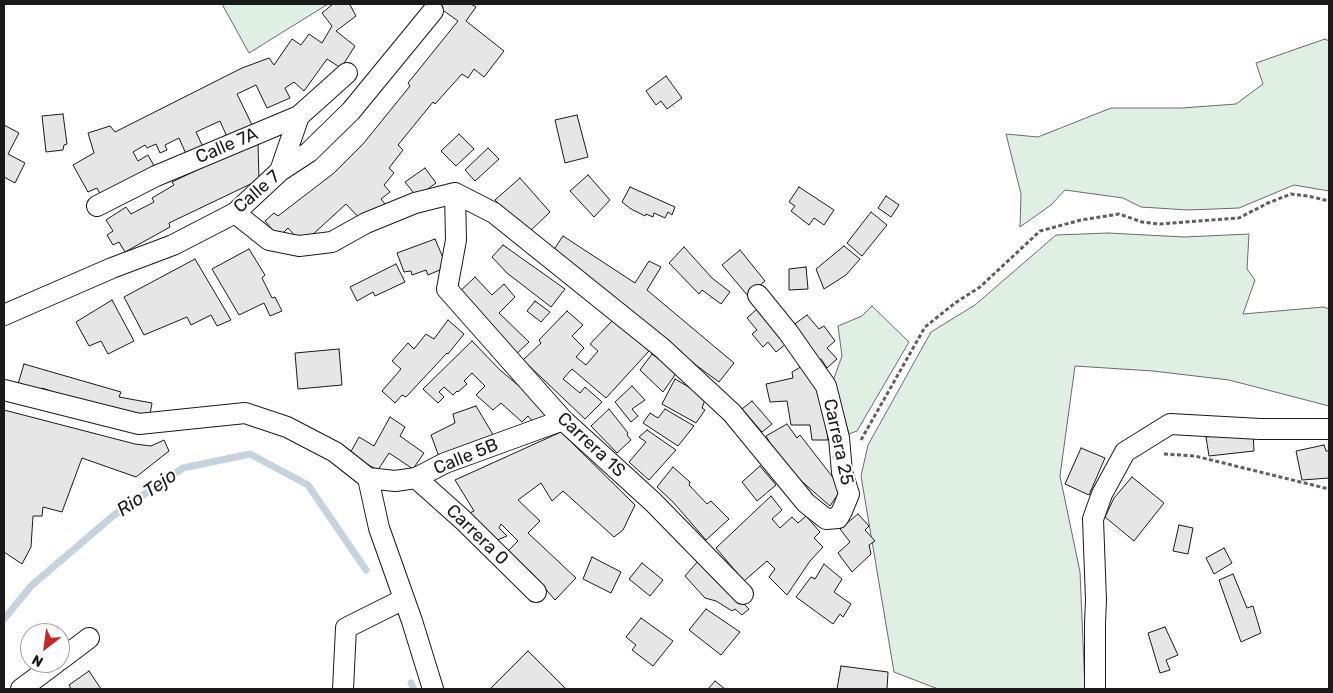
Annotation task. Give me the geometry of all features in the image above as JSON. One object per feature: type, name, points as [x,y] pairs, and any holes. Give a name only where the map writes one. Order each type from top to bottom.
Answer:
[{"type":"street","name":"Calle 7","points":[[4,315],[112,268],[173,245],[235,213],[280,171],[309,152],[351,111],[433,11]]},
{"type":"street","name":"Calle 7A","points":[[97,206],[156,176],[299,116],[347,73]]},
{"type":"street","points":[[280,171],[299,116]]},
{"type":"street","points":[[235,213],[269,240],[300,246],[332,242],[366,223],[414,203],[455,193]]},
{"type":"street","name":"Carrera 1S","points":[[455,193],[456,240],[447,289],[563,420],[653,502],[743,594]]},
{"type":"street","name":"Carrera 25","points":[[455,193],[494,213],[606,305],[662,348],[732,413],[806,503],[826,519],[838,518],[849,494],[842,472],[839,438],[826,386],[788,332],[758,296]]},
{"type":"street","points":[[4,390],[138,424],[245,413],[287,428],[335,452],[368,478],[379,528],[433,689]]},
{"type":"street","name":"Calle 5B","points":[[368,478],[395,481],[416,478],[445,462],[563,420]]},
{"type":"street","points":[[1095,689],[1094,623],[1096,600],[1093,519],[1102,494],[1125,452],[1170,424],[1260,429],[1329,429]]},
{"type":"street","name":"Carrera 0","points":[[416,478],[463,520],[536,592]]},
{"type":"street","points":[[343,689],[346,628],[404,599]]},
{"type":"street","points":[[70,652],[89,638]]},
{"type":"street","points":[[21,689],[43,673]]},
{"type":"path","points":[[860,444],[925,327],[980,287],[1040,231],[1081,220],[1119,214],[1142,222],[1160,224],[1239,218],[1268,203],[1292,194],[1329,201]]},
{"type":"path","points":[[1125,452],[1195,456],[1329,489]]},
{"type":"green space","points":[[222,4],[328,4],[249,53]]},
{"type":"green space","points":[[1325,39],[1329,41],[1329,191],[1294,185],[1239,208],[1188,210],[1141,207],[1123,198],[1065,190],[1051,205],[1020,227],[1021,194],[1006,134],[1038,137],[1111,108],[1182,108],[1236,104],[1263,84],[1256,63]]},
{"type":"green space","points":[[1108,233],[1184,237],[1249,234],[1247,269],[1255,280],[1243,314],[1324,307],[1329,309],[1329,406],[1229,380],[1153,371],[1075,366],[1060,476],[1080,572],[1085,689],[938,689],[894,672],[861,476],[868,445],[931,332],[975,305],[1056,235]]},
{"type":"green space","points":[[872,306],[909,342],[857,431],[849,434],[833,381],[842,356],[838,326],[862,316]]},
{"type":"building","points":[[333,4],[353,4],[350,5],[356,16],[336,31],[355,46],[341,68],[327,59],[304,91],[294,82],[285,88],[290,98],[267,108],[256,85],[237,94],[253,127],[228,139],[220,121],[196,132],[203,147],[186,154],[179,138],[165,145],[167,150],[160,153],[156,144],[147,148],[145,145],[133,152],[138,161],[148,155],[157,171],[104,201],[97,188],[88,192],[73,165],[94,153],[88,133],[110,126],[115,132],[242,68],[269,58],[274,65],[292,39],[301,45],[309,34],[322,43],[332,26],[322,13]]},
{"type":"building","points":[[439,4],[471,4],[476,7],[466,21],[504,51],[484,77],[474,69],[468,78],[462,74],[435,104],[433,102],[398,145],[403,150],[389,168],[394,173],[384,185],[390,192],[381,199],[385,204],[362,221],[346,204],[311,236],[298,239],[288,228],[279,237],[265,221],[274,213],[278,216],[334,173],[363,144],[410,86],[408,83],[458,21],[437,6]]},
{"type":"building","points":[[666,76],[682,98],[667,109],[661,101],[656,105],[646,91]]},
{"type":"building","points":[[63,114],[67,144],[64,145],[63,150],[46,152],[42,116]]},
{"type":"building","points":[[577,115],[588,157],[565,163],[555,120]]},
{"type":"building","points":[[4,125],[19,133],[8,154],[25,163],[15,183],[4,177]]},
{"type":"building","points":[[459,134],[474,149],[456,166],[441,151]]},
{"type":"building","points":[[258,144],[259,180],[169,223],[170,227],[125,252],[119,242],[113,245],[107,235],[113,231],[106,220],[126,207],[131,214],[154,202],[152,198],[174,185],[172,182],[245,147]]},
{"type":"building","points":[[488,148],[499,159],[475,181],[465,170]]},
{"type":"building","points":[[425,168],[436,183],[417,197],[405,182]]},
{"type":"building","points":[[588,175],[610,200],[594,217],[570,191]]},
{"type":"building","points":[[520,178],[550,212],[527,234],[495,200]]},
{"type":"building","points":[[630,187],[675,207],[672,215],[668,212],[665,218],[654,213],[653,217],[646,214],[645,216],[631,209],[622,202]]},
{"type":"building","points":[[799,187],[834,210],[824,225],[814,218],[809,225],[791,211],[795,206],[789,202]]},
{"type":"building","points":[[886,196],[899,205],[891,217],[878,208]]},
{"type":"building","points":[[871,212],[887,225],[862,256],[847,243]]},
{"type":"building","points":[[563,236],[635,283],[649,261],[661,267],[647,290],[734,363],[719,382],[549,257]]},
{"type":"building","points":[[435,239],[447,267],[428,275],[426,270],[412,275],[411,271],[404,272],[397,253]]},
{"type":"building","points":[[503,245],[565,289],[551,307],[507,273],[492,257]]},
{"type":"building","points":[[844,246],[860,259],[846,275],[824,289],[816,269]]},
{"type":"building","points":[[684,247],[712,278],[730,292],[721,304],[702,290],[699,294],[669,263]]},
{"type":"building","points":[[249,249],[265,275],[262,278],[272,298],[275,297],[282,311],[270,316],[264,303],[239,315],[212,269]]},
{"type":"building","points":[[740,250],[765,281],[748,296],[722,265]]},
{"type":"building","points":[[195,259],[231,320],[217,326],[211,315],[191,325],[187,317],[144,335],[124,297]]},
{"type":"building","points":[[396,264],[405,282],[375,296],[373,292],[357,301],[350,287]]},
{"type":"building","points":[[806,267],[808,289],[789,290],[789,269]]},
{"type":"building","points":[[475,277],[492,295],[504,284],[515,297],[499,313],[529,342],[514,356],[455,296]]},
{"type":"building","points":[[112,300],[134,341],[108,354],[101,341],[89,346],[76,322]]},
{"type":"building","points":[[535,301],[550,312],[541,322],[527,311]]},
{"type":"building","points":[[757,309],[786,344],[776,352],[768,342],[763,347],[752,334],[757,330],[747,318]]},
{"type":"building","points":[[567,311],[583,325],[572,336],[584,348],[576,357],[586,365],[598,351],[590,344],[613,320],[649,351],[606,398],[572,369],[563,379],[580,393],[585,387],[602,402],[585,419],[523,360],[541,343],[539,340]]},
{"type":"building","points":[[807,315],[819,329],[824,326],[835,341],[827,348],[837,359],[827,368],[821,359],[817,361],[792,326]]},
{"type":"building","points":[[448,320],[464,334],[448,354],[406,397],[402,395],[395,403],[382,391],[401,369],[392,361],[408,343],[414,349],[426,334],[434,339]]},
{"type":"building","points":[[472,341],[548,416],[535,424],[528,416],[522,422],[501,403],[493,410],[476,395],[485,386],[472,373],[464,381],[467,384],[453,395],[444,387],[439,392],[444,397],[438,403],[423,389]]},
{"type":"building","points":[[339,349],[342,385],[298,389],[295,353]]},
{"type":"building","points":[[652,354],[677,372],[663,392],[640,370]]},
{"type":"building","points":[[24,364],[121,392],[119,397],[152,403],[150,414],[145,413],[144,418],[107,410],[42,388],[40,392],[18,384]]},
{"type":"building","points":[[804,365],[823,398],[828,440],[812,440],[810,425],[791,425],[787,401],[770,402],[766,384],[793,378],[792,372]]},
{"type":"building","points":[[675,379],[706,397],[702,408],[705,410],[696,423],[662,404]]},
{"type":"building","points":[[632,386],[645,400],[632,409],[638,416],[631,422],[615,402]]},
{"type":"building","points":[[752,401],[772,424],[762,432],[742,409]]},
{"type":"building","points":[[476,406],[495,438],[441,462],[431,435],[455,423],[453,414]]},
{"type":"building","points":[[609,409],[628,433],[627,435],[631,440],[617,453],[591,426]]},
{"type":"building","points":[[665,409],[694,426],[678,446],[643,423],[650,413],[658,418]]},
{"type":"building","points":[[4,410],[135,444],[151,446],[164,440],[169,451],[136,477],[82,458],[62,512],[43,507],[42,516],[33,516],[31,547],[22,564],[4,552]]},
{"type":"building","points":[[390,417],[405,427],[400,436],[424,453],[413,469],[389,453],[378,470],[349,455],[359,437],[374,446]]},
{"type":"building","points":[[787,424],[797,438],[800,435],[838,484],[840,491],[830,506],[799,479],[774,450],[766,436]]},
{"type":"building","points":[[647,430],[676,450],[649,480],[629,462],[646,442],[639,437]]},
{"type":"building","points":[[561,432],[635,505],[623,530],[614,537],[563,491],[552,501],[541,483],[518,500],[540,521],[528,533],[576,578],[555,600],[530,571],[524,576],[503,556],[518,541],[501,524],[499,528],[507,536],[490,543],[465,515],[474,511],[455,480]]},
{"type":"building","points":[[1253,432],[1254,451],[1209,456],[1206,437]]},
{"type":"building","points":[[1324,445],[1326,451],[1329,451],[1329,478],[1302,480],[1296,451]]},
{"type":"building","points":[[1081,448],[1105,458],[1089,495],[1065,484]]},
{"type":"building","points":[[760,466],[776,485],[757,501],[742,482]]},
{"type":"building","points":[[673,467],[690,482],[689,485],[707,504],[711,501],[729,519],[706,540],[673,502],[657,487]]},
{"type":"building","points":[[1132,477],[1164,503],[1134,541],[1105,517],[1114,498]]},
{"type":"building","points":[[771,496],[782,510],[772,519],[780,528],[792,517],[798,523],[806,516],[820,532],[814,538],[823,547],[810,561],[787,595],[769,577],[775,569],[767,561],[744,581],[716,548]]},
{"type":"building","points":[[858,514],[869,526],[865,530],[875,541],[869,545],[871,554],[852,572],[838,553],[850,542],[840,529]]},
{"type":"building","points":[[1179,525],[1193,528],[1188,554],[1173,551]]},
{"type":"building","points":[[1224,548],[1232,563],[1214,574],[1206,558]]},
{"type":"building","points":[[592,557],[621,572],[611,593],[583,579]]},
{"type":"building","points":[[699,560],[749,609],[742,615],[735,609],[732,611],[716,601],[705,598],[685,576]]},
{"type":"building","points":[[642,563],[663,580],[650,596],[629,579]]},
{"type":"building","points":[[824,564],[842,579],[834,592],[851,604],[843,617],[840,614],[833,624],[796,597],[811,577],[815,579]]},
{"type":"building","points":[[1233,574],[1247,608],[1253,606],[1261,633],[1241,642],[1219,580]]},
{"type":"building","points":[[706,609],[740,632],[721,655],[689,630]]},
{"type":"building","points":[[641,618],[673,641],[653,666],[632,650],[636,645],[626,637]]},
{"type":"building","points":[[1165,627],[1178,655],[1166,660],[1170,670],[1160,673],[1148,633]]},
{"type":"building","points":[[528,651],[566,689],[491,688]]},
{"type":"building","points":[[841,666],[888,672],[887,689],[837,689]]},
{"type":"building","points":[[89,671],[101,689],[71,689],[69,685]]},
{"type":"building","points":[[715,681],[725,689],[708,689]]},
{"type":"waterway","name":"Rio Tejo","points":[[4,619],[31,586],[114,515],[183,468],[250,454],[308,485],[366,570]]},
{"type":"waterway","points":[[411,683],[414,689]]}]
